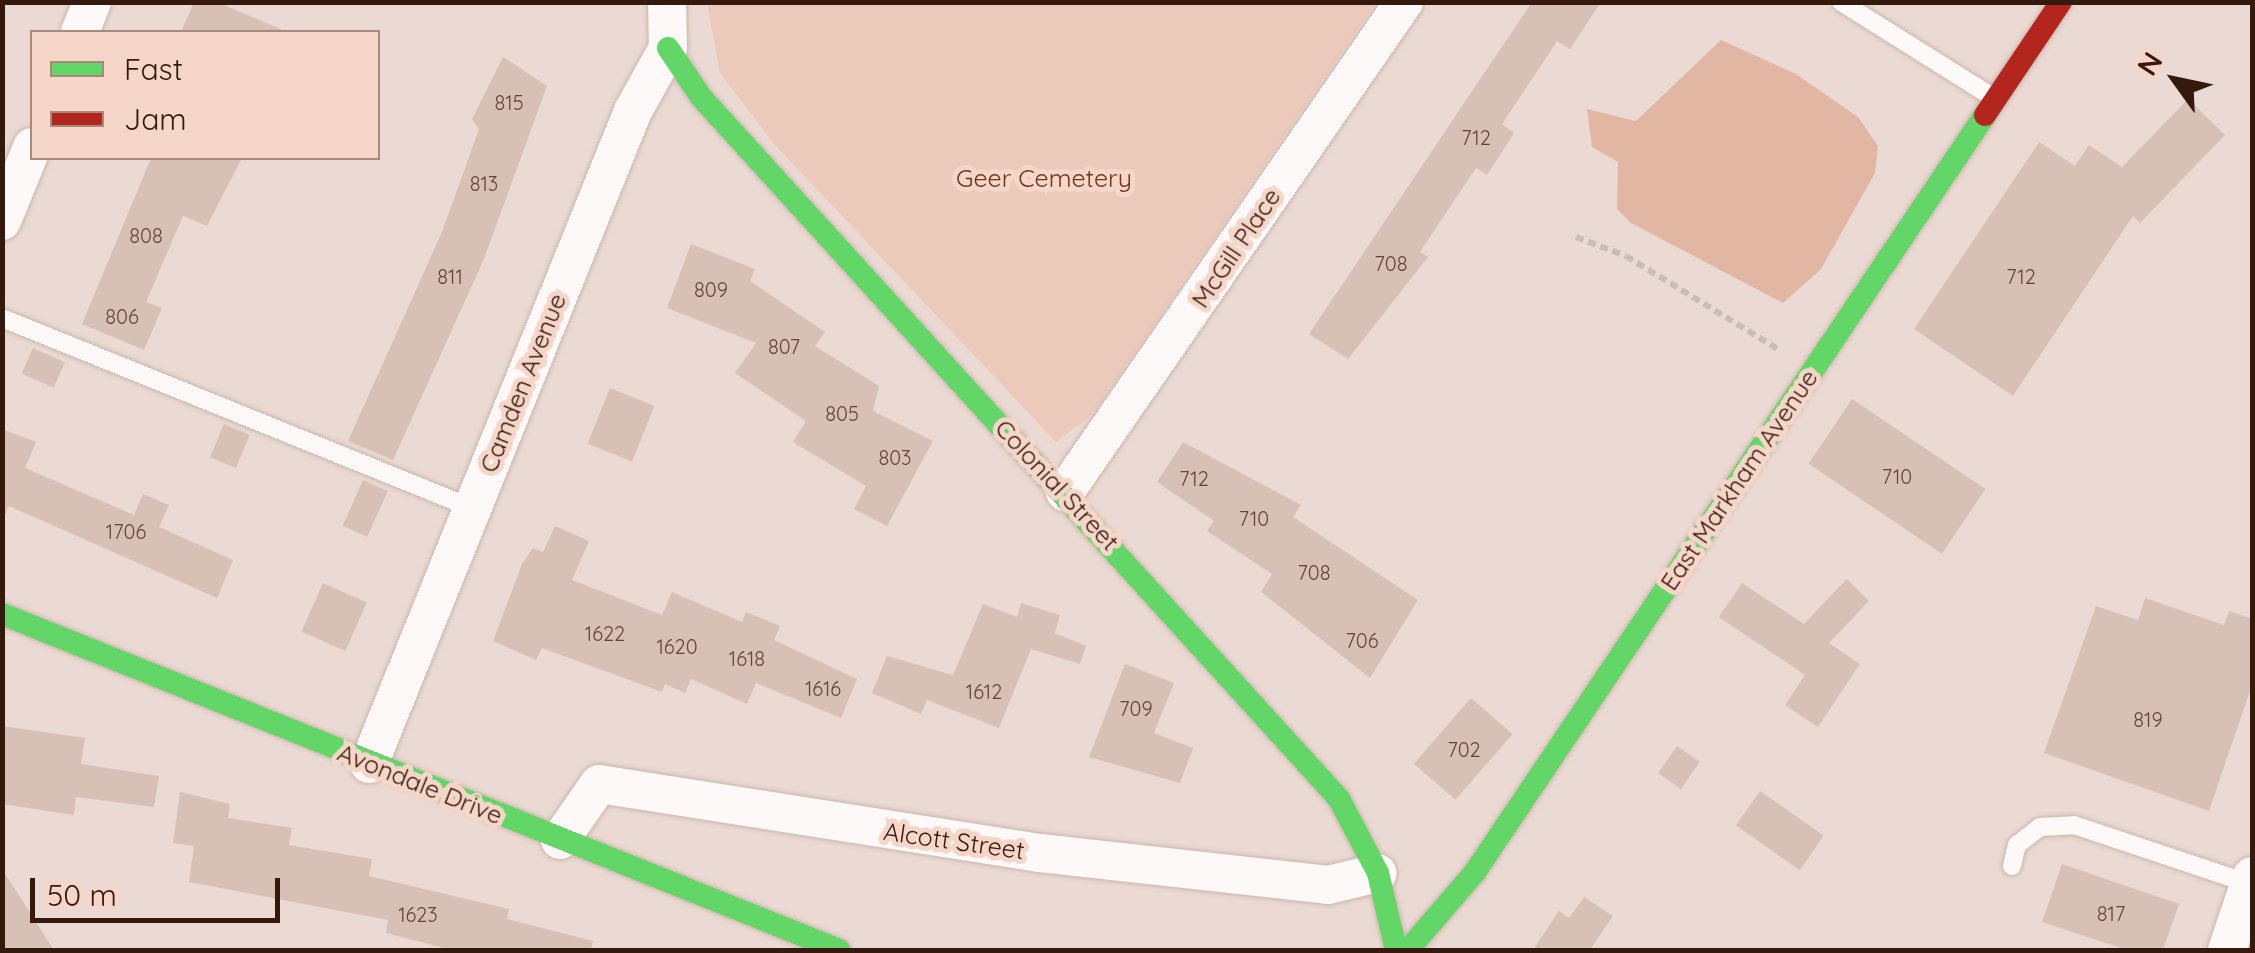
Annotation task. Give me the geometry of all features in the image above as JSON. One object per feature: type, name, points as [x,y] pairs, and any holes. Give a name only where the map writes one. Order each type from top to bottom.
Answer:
[{"type":"street","points":[[81,30],[92,2]]},
{"type":"street","name":"Camden Avenue","points":[[369,764],[472,508],[668,48],[667,2]]},
{"type":"street","name":"McGill Place","points":[[1065,492],[1404,2]]},
{"type":"street","name":"East Markham Avenue","points":[[1408,950],[1475,872],[2061,2]]},
{"type":"street","name":"Colonial Street","points":[[668,48],[714,112],[1065,492],[1340,799],[1378,873],[1396,950]]},
{"type":"street","points":[[2,221],[30,153]]},
{"type":"street","name":"Avondale Drive","points":[[2,614],[840,950]]},
{"type":"street","name":"Alcott Street","points":[[560,840],[599,784],[1040,854],[1328,885],[1378,873]]},
{"type":"street","points":[[2227,950],[2251,880]]},
{"type":"lane","points":[[1841,2],[1996,98]]},
{"type":"lane","points":[[2,318],[472,508]]},
{"type":"lane","points":[[2012,866],[2017,845],[2040,827],[2074,825],[2251,880]]},
{"type":"path","points":[[1576,238],[1626,256],[1812,372]]},
{"type":"green space","name":"Geer Cemetery","points":[[707,3],[1376,3],[1091,416],[1056,442],[774,144],[720,73]]},
{"type":"shaded area","points":[[1721,40],[1796,74],[1858,117],[1878,146],[1875,173],[1821,269],[1783,303],[1631,223],[1617,209],[1618,162],[1592,147],[1587,109],[1636,121]]},
{"type":"building","points":[[194,2],[217,2],[282,30],[182,30]]},
{"type":"building","points":[[1532,2],[1601,2],[1570,49],[1557,41],[1502,124],[1514,133],[1487,175],[1476,168],[1420,252],[1428,257],[1348,359],[1309,334]]},
{"type":"building","points":[[503,57],[547,86],[484,259],[393,460],[348,441],[442,232],[479,129],[472,119]]},
{"type":"building","points":[[2188,99],[2225,135],[2140,223],[2133,216],[2013,396],[1914,329],[2039,142],[2075,166],[2089,145],[2122,167]]},
{"type":"building","points":[[150,160],[241,160],[207,226],[183,216],[146,302],[162,308],[144,350],[82,324]]},
{"type":"building","points":[[691,244],[755,269],[750,281],[825,332],[815,346],[879,386],[873,411],[933,441],[887,526],[854,509],[866,486],[793,442],[806,421],[735,373],[756,343],[667,308]]},
{"type":"building","points":[[33,348],[65,362],[54,388],[22,374]]},
{"type":"building","points":[[610,388],[655,406],[632,462],[588,444]]},
{"type":"building","points":[[1852,399],[1985,489],[1942,554],[1808,464]]},
{"type":"building","points":[[224,424],[250,435],[236,468],[210,457]]},
{"type":"building","points":[[2,429],[36,442],[25,468],[134,515],[143,494],[169,505],[159,527],[233,560],[217,598],[9,506],[2,520]]},
{"type":"building","points":[[1183,442],[1301,505],[1293,517],[1418,600],[1370,678],[1261,592],[1272,574],[1207,531],[1214,521],[1157,482]]},
{"type":"building","points":[[363,480],[388,491],[367,537],[343,526]]},
{"type":"building","points":[[555,526],[589,541],[572,580],[662,615],[672,592],[742,622],[746,612],[780,626],[774,640],[857,679],[841,718],[756,683],[747,704],[691,679],[685,693],[665,684],[662,692],[542,648],[536,660],[493,641],[522,564],[533,548],[543,552]]},
{"type":"building","points":[[1847,579],[1869,601],[1829,643],[1860,664],[1818,727],[1785,705],[1805,675],[1719,617],[1742,583],[1804,624]]},
{"type":"building","points":[[323,583],[367,603],[345,651],[301,631]]},
{"type":"building","points":[[2145,598],[2224,625],[2229,611],[2252,619],[2252,685],[2209,811],[2044,753],[2096,606],[2138,620]]},
{"type":"building","points":[[1021,603],[1060,615],[1055,633],[1086,646],[1080,664],[1031,649],[999,728],[927,700],[921,714],[872,693],[887,656],[953,675],[983,604],[1017,617]]},
{"type":"building","points":[[1125,664],[1174,683],[1154,733],[1193,748],[1180,783],[1089,757]]},
{"type":"building","points":[[1471,698],[1513,734],[1455,800],[1414,764]]},
{"type":"building","points":[[2,726],[85,738],[81,764],[159,776],[154,807],[76,797],[74,815],[2,804]]},
{"type":"building","points":[[1677,746],[1700,762],[1681,789],[1658,773]]},
{"type":"building","points":[[1760,791],[1824,836],[1800,870],[1736,825]]},
{"type":"building","points":[[180,792],[230,804],[228,818],[292,828],[289,845],[372,859],[369,876],[509,909],[507,919],[593,941],[591,950],[452,950],[386,933],[388,920],[189,882],[194,846],[173,843]]},
{"type":"building","points":[[2062,864],[2179,904],[2163,950],[2127,950],[2042,922]]},
{"type":"building","points":[[2,869],[54,950],[2,950]]},
{"type":"building","points":[[1584,897],[1613,916],[1590,950],[1533,950],[1559,911],[1569,918]]},
{"type":"traffic: fast","points":[[668,48],[701,97],[1339,799],[1378,873],[1396,950]]},
{"type":"traffic: fast","points":[[1408,950],[1475,872],[1985,115]]},
{"type":"traffic: fast","points":[[2,614],[839,950]]},
{"type":"traffic: jam","points":[[1985,115],[2061,2]]}]
